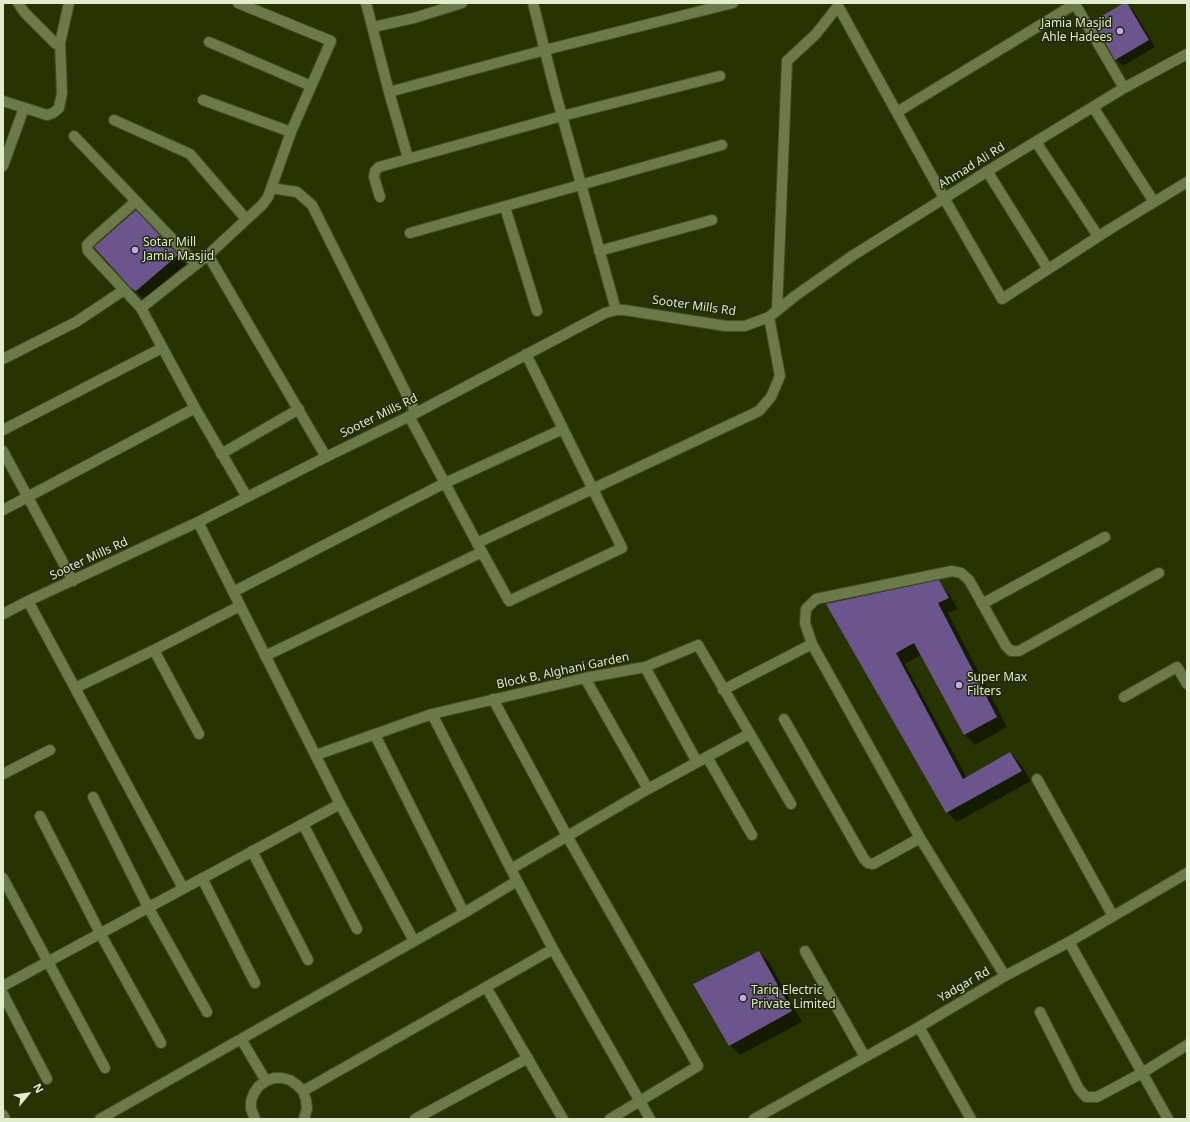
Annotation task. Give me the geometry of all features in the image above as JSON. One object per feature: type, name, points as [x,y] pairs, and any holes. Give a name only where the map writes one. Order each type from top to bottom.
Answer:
[{"type":"street","points":[[18,3],[24,12],[56,44],[60,43]]},
{"type":"street","points":[[3,101],[47,115],[53,113],[59,108],[62,93],[60,43],[69,3]]},
{"type":"street","points":[[141,308],[208,255],[262,205],[268,197],[291,132],[331,40],[238,3]]},
{"type":"street","points":[[366,3],[408,158]]},
{"type":"street","points":[[373,27],[414,18],[462,3]]},
{"type":"street","points":[[533,3],[562,116],[616,310]]},
{"type":"street","points":[[389,92],[702,7],[733,3]]},
{"type":"street","points":[[777,310],[787,61],[816,34],[838,4],[896,112],[1002,299],[1098,236],[1187,182]]},
{"type":"street","points":[[896,112],[1075,4],[1124,88]]},
{"type":"street","points":[[209,42],[310,86]]},
{"type":"street","name":"Ahmad Ali Rd","points":[[777,310],[852,256],[987,171],[1124,88],[1186,57]]},
{"type":"street","points":[[380,198],[374,177],[375,171],[379,166],[562,116],[720,76]]},
{"type":"street","points":[[203,100],[291,132]]},
{"type":"street","points":[[1093,107],[1154,202]]},
{"type":"street","points":[[3,166],[24,108]]},
{"type":"street","points":[[114,120],[190,154],[246,220]]},
{"type":"street","points":[[74,136],[196,264]]},
{"type":"street","points":[[1036,142],[1098,236]]},
{"type":"street","points":[[410,233],[722,145]]},
{"type":"street","points":[[987,171],[1048,269]]},
{"type":"street","points":[[272,188],[297,192],[312,204],[445,483],[508,601],[622,548],[526,354]]},
{"type":"street","points":[[136,201],[92,240],[88,245],[88,251],[141,308],[195,408],[247,497]]},
{"type":"street","points":[[505,207],[537,311]]},
{"type":"street","points":[[599,251],[712,220]]},
{"type":"street","points":[[208,255],[326,457]]},
{"type":"street","points":[[3,359],[76,322],[124,290]]},
{"type":"street","name":"Sooter Mills Rd","points":[[3,614],[198,522],[413,414],[605,313],[616,310],[640,311],[726,326],[745,326],[768,317],[777,310]]},
{"type":"street","points":[[265,656],[592,489],[759,410],[771,397],[780,376],[768,317]]},
{"type":"street","points":[[3,430],[162,348]]},
{"type":"street","points":[[3,510],[195,408]]},
{"type":"street","points":[[221,454],[299,409]]},
{"type":"street","points":[[233,592],[445,483],[562,429]]},
{"type":"street","points":[[3,452],[73,581]]},
{"type":"street","points":[[198,522],[340,804],[414,941]]},
{"type":"street","points":[[982,604],[1105,537]]},
{"type":"street","points":[[1006,976],[920,838],[812,644],[805,623],[806,609],[816,599],[952,571],[961,574],[969,580],[1006,646],[1011,651],[1019,651],[1159,573]]},
{"type":"street","points":[[28,601],[183,888]]},
{"type":"street","points":[[75,688],[240,606]]},
{"type":"street","points":[[791,804],[723,690],[812,644]]},
{"type":"street","name":"Block B, Alghani Garden","points":[[316,755],[432,714],[585,678],[645,667],[698,645],[723,690]]},
{"type":"street","points":[[154,650],[199,734]]},
{"type":"street","points":[[645,667],[697,762]]},
{"type":"street","points":[[1124,697],[1177,667],[1187,684]]},
{"type":"street","points":[[585,678],[648,789]]},
{"type":"street","points":[[493,700],[567,836],[698,1066],[610,1119]]},
{"type":"street","points":[[432,714],[553,949],[650,1119]]},
{"type":"street","points":[[784,719],[864,860],[873,864],[920,838]]},
{"type":"street","points":[[511,869],[648,789],[749,734]]},
{"type":"street","points":[[375,735],[464,913]]},
{"type":"street","points":[[3,774],[50,750]]},
{"type":"street","points":[[707,757],[752,835]]},
{"type":"street","points":[[1037,779],[1113,916]]},
{"type":"street","points":[[93,797],[148,907],[207,1012]]},
{"type":"street","points":[[3,986],[340,804]]},
{"type":"street","points":[[40,816],[100,933],[161,1043]]},
{"type":"street","points":[[303,824],[357,929]]},
{"type":"street","points":[[252,851],[308,960]]},
{"type":"street","name":"Yadgar Rd","points":[[754,1119],[1006,976],[1069,942],[1187,873]]},
{"type":"street","points":[[3,878],[105,1068]]},
{"type":"street","points":[[202,878],[255,983]]},
{"type":"street","points":[[100,1119],[464,913],[517,881]]},
{"type":"street","points":[[1069,942],[1168,1119]]},
{"type":"street","points":[[303,1091],[553,949]]},
{"type":"street","points":[[805,951],[865,1057]]},
{"type":"street","points":[[486,987],[564,1119]]},
{"type":"street","points":[[3,994],[47,1079]]},
{"type":"street","points":[[1040,1012],[1079,1089],[1086,1098],[1097,1096],[1142,1073],[1187,1045]]},
{"type":"street","points":[[919,1026],[970,1119]]},
{"type":"street","points":[[241,1039],[266,1081]]},
{"type":"street","points":[[415,1119],[528,1058]]},
{"type":"street","points":[[253,1118],[251,1101],[256,1089],[266,1081],[274,1078],[282,1078],[290,1080],[303,1091],[307,1109],[304,1119]]},
{"type":"street","points":[[3,1115],[5,1119]]},
{"type":"building","name":"Jamia Masjid Ahle Hadees","points":[[1124,3],[1127,3],[1149,40],[1115,60],[1093,21]]},
{"type":"building","name":"Sotar Mill Jamia Masjid","points":[[136,210],[178,255],[136,291],[131,288],[94,247]]},
{"type":"building","name":"Super Max Filters","points":[[939,580],[949,598],[938,603],[997,717],[964,735],[914,643],[896,653],[963,779],[1010,752],[1022,771],[946,813],[826,604]]},
{"type":"building","name":"Tariq Electric Private Limited","points":[[759,951],[792,1011],[729,1046],[693,984]]},
{"type":"place","name":"Jamia Masjid Ahle Hadees","points":[[1120,31]]},
{"type":"place","name":"Sotar Mill Jamia Masjid","points":[[135,250]]},
{"type":"place","name":"Super Max Filters","points":[[959,685]]},
{"type":"place","name":"Tariq Electric Private Limited","points":[[743,998]]}]
